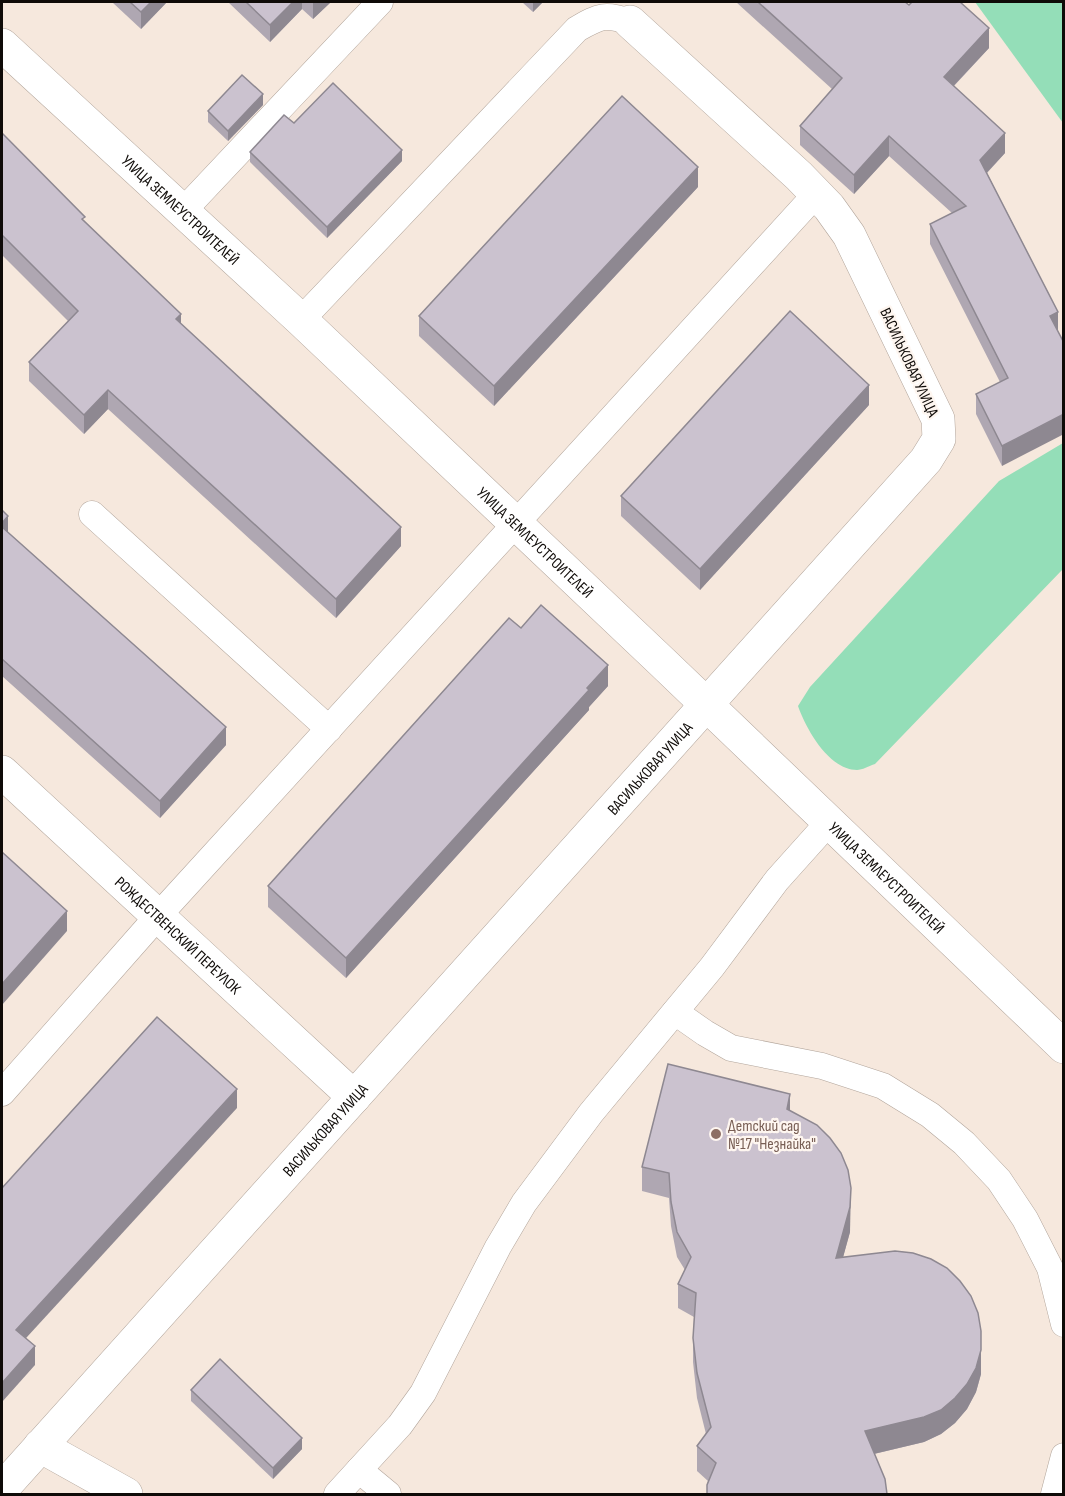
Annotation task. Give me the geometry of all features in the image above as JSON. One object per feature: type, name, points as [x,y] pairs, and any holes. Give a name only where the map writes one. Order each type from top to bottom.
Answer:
[{"type":"street","name":"ВАСИЛЬКОВАЯ УЛИЦА","points":[[2,1489],[918,468],[939,439],[938,419],[849,235],[829,207],[630,22]]},
{"type":"street","name":"УЛИЦА ЗЕМЛЕУСТРОИТЕЛЕЙ","points":[[2,45],[301,320],[1064,1047]]},
{"type":"street","name":"РОЖДЕСТВЕНСКИЙ ПЕРЕУЛОК","points":[[2,772],[354,1097]]},
{"type":"street","points":[[40,1446],[126,1494]]},
{"type":"lane","points":[[183,211],[380,2]]},
{"type":"lane","points":[[301,320],[577,29],[594,19],[612,16],[630,22]]},
{"type":"lane","points":[[2,1094],[158,916],[816,194]]},
{"type":"lane","points":[[92,514],[329,729]]},
{"type":"lane","points":[[337,1494],[400,1425],[423,1393],[498,1247],[524,1203],[591,1113],[712,967],[777,879],[829,822]]},
{"type":"lane","points":[[675,1012],[731,1048],[822,1066],[883,1086],[930,1114],[964,1143],[999,1180],[1025,1218],[1050,1268],[1064,1324]]},
{"type":"lane","points":[[1054,1494],[1064,1456]]},
{"type":"lane","points":[[359,1470],[388,1494]]},
{"type":"green space","points":[[975,2],[1063,2],[1063,123]]},
{"type":"green space","points":[[1063,443],[1063,569],[875,764],[857,770],[837,763],[820,747],[798,706],[810,687],[999,481]]},
{"type":"building","points":[[130,2],[151,2],[141,12]]},
{"type":"building","points":[[246,2],[293,2],[270,25]]},
{"type":"building","points":[[758,2],[905,2],[909,5],[912,2],[960,2],[989,28],[944,77],[1005,133],[980,160],[1058,312],[1050,316],[1064,343],[1064,414],[1002,446],[976,394],[1008,378],[930,224],[966,206],[889,136],[854,175],[800,126],[842,78]]},
{"type":"building","points":[[242,75],[263,94],[228,131],[208,111]]},
{"type":"building","points":[[333,83],[402,150],[327,227],[250,152],[284,115],[294,123]]},
{"type":"building","points":[[622,96],[698,167],[494,386],[419,316]]},
{"type":"building","points":[[2,133],[85,217],[82,219],[181,314],[176,319],[401,527],[336,599],[108,390],[84,415],[29,362],[78,311],[2,235]]},
{"type":"building","points":[[790,311],[869,385],[700,569],[621,496]]},
{"type":"building","points":[[2,510],[8,516],[2,523]]},
{"type":"building","points":[[2,527],[226,727],[160,801],[2,659]]},
{"type":"building","points":[[541,605],[608,665],[587,688],[589,690],[346,958],[268,886],[509,618],[521,628]]},
{"type":"building","points":[[2,852],[67,911],[2,984]]},
{"type":"building","points":[[157,1017],[237,1089],[16,1330],[35,1346],[2,1383],[2,1188]]},
{"type":"building","points":[[668,1064],[790,1094],[787,1109],[817,1125],[830,1138],[841,1153],[848,1170],[851,1188],[850,1207],[836,1258],[895,1251],[913,1253],[947,1268],[971,1296],[978,1313],[981,1350],[976,1368],[967,1384],[941,1410],[924,1417],[865,1431],[885,1479],[887,1494],[707,1494],[707,1485],[716,1463],[697,1446],[711,1427],[697,1373],[693,1338],[696,1293],[678,1284],[691,1257],[677,1232],[671,1202],[669,1173],[642,1167]]},
{"type":"building","points":[[220,1359],[302,1438],[273,1468],[191,1390]]},
{"type":"place","name":"Детский сад №17 \"Незнайка\"","points":[[716,1134]]}]
